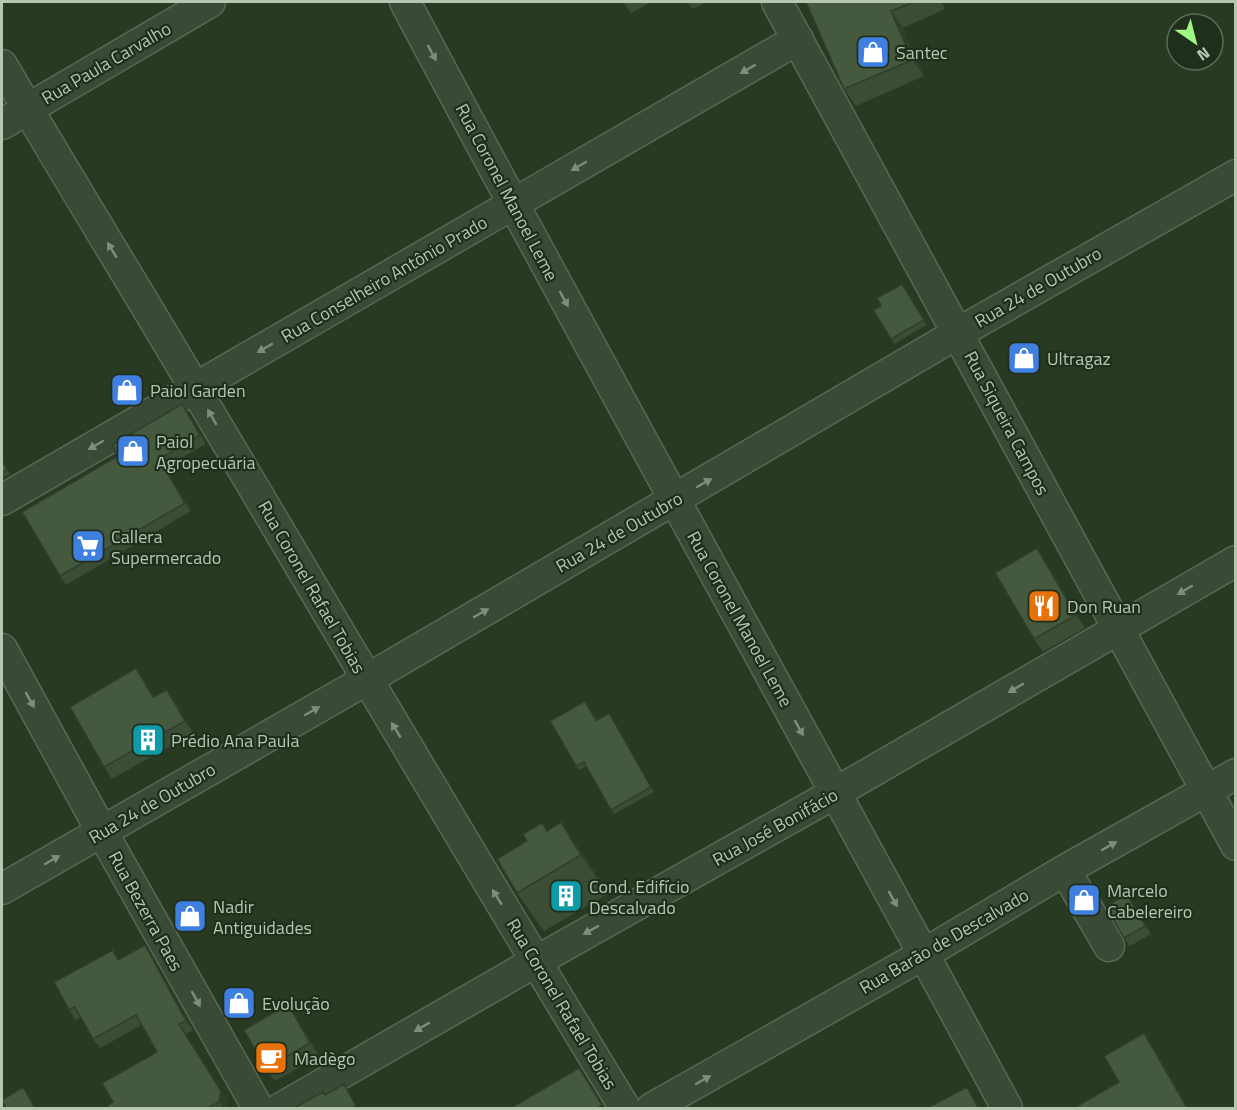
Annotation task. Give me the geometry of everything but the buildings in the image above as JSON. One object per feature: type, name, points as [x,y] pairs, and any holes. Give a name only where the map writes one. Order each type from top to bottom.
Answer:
[{"type":"street","name":"Rua Paula Carvalho","points":[[2,124],[210,2]]},
{"type":"street","name":"Rua Coronel Manoel Leme","points":[[405,2],[513,205],[1007,1108]]},
{"type":"street","name":"Rua Siqueira Campos","points":[[777,2],[1236,845]]},
{"type":"street","name":"Rua Conselheiro Antônio Prado","points":[[2,500],[798,39]]},
{"type":"street","name":"Rua Coronel Rafael Tobias","points":[[2,65],[366,680],[625,1108]]},
{"type":"street","name":"Rua 24 de Outubro","points":[[2,889],[366,680],[958,333],[1236,175]]},
{"type":"street","name":"Rua José Bonifácio","points":[[281,1108],[835,793],[1236,561]]},
{"type":"street","name":"Rua Bezerra Paes","points":[[2,649],[102,832],[258,1108]]},
{"type":"street","name":"Rua Barão de Descalvado","points":[[652,1108],[1236,774]]},
{"type":"street","points":[[1065,870],[1109,946]]},
{"type":"place","name":"Santec","points":[[873,52]]},
{"type":"place","name":"Ultragaz","points":[[1024,358]]},
{"type":"place","name":"Paiol Garden","points":[[127,390]]},
{"type":"place","name":"Paiol Agropecuária","points":[[133,451]]},
{"type":"place","name":"Callera Supermercado","points":[[88,546]]},
{"type":"place","name":"Don Ruan","points":[[1044,606]]},
{"type":"place","name":"Prédio Ana Paula","points":[[148,740]]},
{"type":"place","name":"Cond. Edifício Descalvado","points":[[566,896]]},
{"type":"place","name":"Marcelo Cabelereiro","points":[[1084,900]]},
{"type":"place","name":"Nadir Antiguidades","points":[[190,916]]},
{"type":"place","name":"Evolução","points":[[239,1003]]},
{"type":"place","name":"Madègo","points":[[271,1058]]}]
